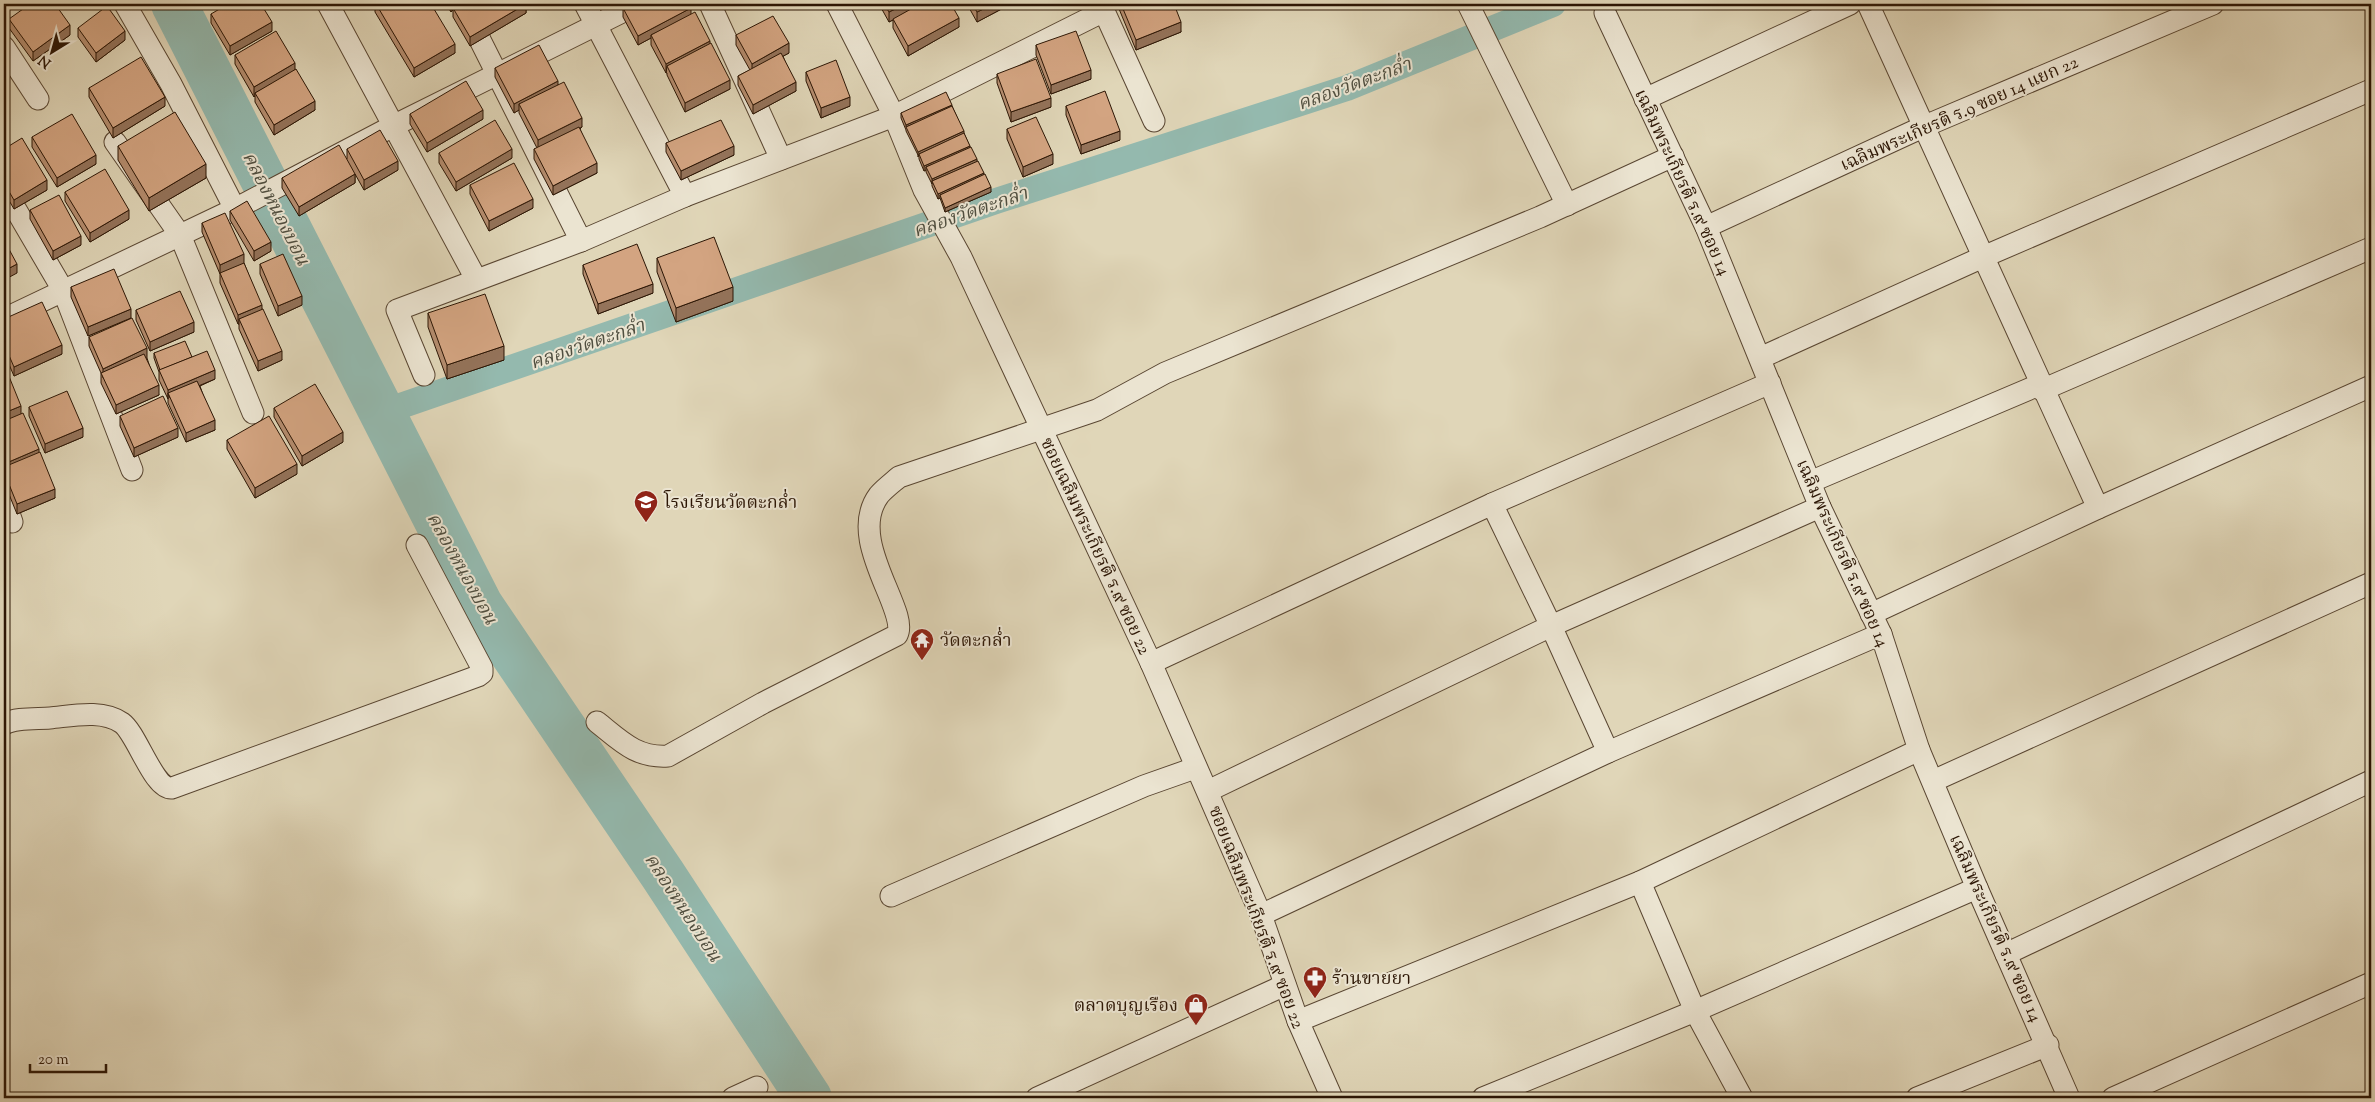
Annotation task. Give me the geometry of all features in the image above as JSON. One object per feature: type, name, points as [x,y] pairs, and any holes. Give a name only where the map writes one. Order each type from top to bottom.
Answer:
[{"type":"street","points":[[125,4],[239,206]]},
{"type":"street","points":[[328,4],[395,125],[476,279]]},
{"type":"street","points":[[462,4],[581,241]]},
{"type":"street","points":[[586,4],[685,196]]},
{"type":"street","points":[[4,319],[291,181],[395,125],[499,75],[638,4]]},
{"type":"street","points":[[710,4],[781,159]]},
{"type":"street","name":"ซอยเฉลิมพระเกียรติ ร.๙ ซอย 22","points":[[836,4],[894,116],[924,190],[961,257],[1151,662],[1261,915],[1284,985],[1332,1098]]},
{"type":"street","points":[[1645,98],[1850,4]]},
{"type":"street","points":[[1868,4],[1925,126],[2041,387],[2098,508]]},
{"type":"street","name":"เฉลิมพระเกียรติ ร.9 ซอย 14 แยก 22","points":[[1706,227],[1925,126],[2213,4]]},
{"type":"street","points":[[1469,5],[1567,205]]},
{"type":"street","points":[[424,375],[397,310],[581,241],[685,196],[894,116],[1084,11],[1104,11],[1154,121]]},
{"type":"street","name":"เฉลิมพระเกียรติ ร.๙ ซอย 14","points":[[1605,13],[1706,227],[1820,507],[1880,634],[1919,750],[2069,1098]]},
{"type":"street","points":[[4,47],[38,100]]},
{"type":"street","points":[[1760,358],[1983,257],[2371,90]]},
{"type":"street","points":[[115,142],[180,235],[253,413]]},
{"type":"street","points":[[597,722],[639,753],[652,757],[668,756],[763,703],[894,638],[900,631],[896,614],[874,560],[869,532],[872,512],[878,496],[899,477],[1096,410],[1165,373],[1567,205],[1672,156]]},
{"type":"street","points":[[15,208],[63,290],[132,470]]},
{"type":"street","points":[[1810,482],[2371,248]]},
{"type":"street","points":[[1151,662],[1492,504],[1770,383]]},
{"type":"street","points":[[1871,614],[2098,508],[2371,386]]},
{"type":"street","points":[[4,499],[12,522]]},
{"type":"street","points":[[1492,504],[1551,626],[1608,752]]},
{"type":"street","points":[[1208,791],[1551,626],[1820,507]]},
{"type":"street","points":[[4,724],[85,714],[104,716],[122,723],[153,769],[160,784],[167,789],[478,676],[482,673],[482,668],[417,545]]},
{"type":"street","points":[[1933,781],[2371,582]]},
{"type":"street","points":[[1261,915],[1608,752],[1880,634]]},
{"type":"street","points":[[1298,1020],[1640,882],[1919,750]]},
{"type":"street","points":[[891,896],[1144,786],[1196,768]]},
{"type":"street","points":[[2006,954],[2371,781]]},
{"type":"street","points":[[1640,882],[1695,1011],[1742,1098]]},
{"type":"street","points":[[1484,1098],[1695,1011],[1977,888]]},
{"type":"street","points":[[2113,1098],[2371,983]]},
{"type":"street","points":[[1037,1098],[1284,985]]},
{"type":"street","points":[[1917,1098],[2048,1046]]},
{"type":"street","points":[[733,1098],[758,1087]]},
{"type":"building","points":[[30,4],[55,4],[70,25],[33,52],[9,19]]},
{"type":"building","points":[[228,4],[261,4],[272,22],[230,46],[211,14]]},
{"type":"building","points":[[376,4],[431,4],[455,44],[414,68]]},
{"type":"building","points":[[460,4],[526,4],[470,37],[453,8]]},
{"type":"building","points":[[629,4],[689,4],[691,8],[638,36],[623,8]]},
{"type":"building","points":[[884,4],[905,4],[889,12]]},
{"type":"building","points":[[920,4],[951,4],[959,18],[908,46],[893,19]]},
{"type":"building","points":[[972,4],[994,4],[977,12]]},
{"type":"building","points":[[1121,4],[1174,4],[1181,22],[1136,40]]},
{"type":"building","points":[[107,6],[125,31],[96,53],[78,28]]},
{"type":"building","points":[[695,12],[710,41],[666,64],[651,35]]},
{"type":"building","points":[[773,16],[789,43],[752,64],[736,35]]},
{"type":"building","points":[[276,31],[295,63],[254,87],[235,55]]},
{"type":"building","points":[[1076,31],[1091,70],[1051,85],[1036,45]]},
{"type":"building","points":[[711,43],[730,80],[685,103],[667,66]]},
{"type":"building","points":[[539,45],[558,81],[514,104],[495,68]]},
{"type":"building","points":[[781,53],[796,82],[753,105],[738,76]]},
{"type":"building","points":[[141,57],[165,97],[113,128],[89,88]]},
{"type":"building","points":[[1036,59],[1051,98],[1011,112],[997,74]]},
{"type":"building","points":[[836,60],[850,97],[821,108],[806,72]]},
{"type":"building","points":[[296,69],[315,101],[274,125],[255,93]]},
{"type":"building","points":[[466,81],[483,110],[427,143],[410,114]]},
{"type":"building","points":[[564,82],[582,118],[538,140],[519,104]]},
{"type":"building","points":[[1105,91],[1120,131],[1081,145],[1066,106]]},
{"type":"building","points":[[946,92],[952,105],[906,125],[901,113]]},
{"type":"building","points":[[952,106],[964,131],[918,152],[906,127]]},
{"type":"building","points":[[175,112],[206,164],[149,198],[118,146]]},
{"type":"building","points":[[72,114],[96,155],[57,178],[32,137]]},
{"type":"building","points":[[1036,117],[1053,154],[1023,167],[1007,129]]},
{"type":"building","points":[[495,120],[512,149],[456,182],[439,153]]},
{"type":"building","points":[[721,120],[734,146],[681,171],[666,143]]},
{"type":"building","points":[[579,127],[597,163],[553,186],[534,149]]},
{"type":"building","points":[[380,130],[398,161],[364,180],[347,149]]},
{"type":"building","points":[[964,133],[970,146],[924,166],[919,154]]},
{"type":"building","points":[[22,138],[47,180],[14,200],[4,183],[4,149]]},
{"type":"building","points":[[339,145],[355,174],[299,207],[282,178]]},
{"type":"building","points":[[971,147],[977,159],[932,179],[926,167]]},
{"type":"building","points":[[978,161],[984,173],[938,194],[932,181]]},
{"type":"building","points":[[514,163],[533,199],[489,221],[470,185]]},
{"type":"building","points":[[105,169],[129,210],[90,233],[65,192]]},
{"type":"building","points":[[985,174],[991,187],[945,208],[940,195]]},
{"type":"building","points":[[59,195],[81,236],[53,251],[30,210]]},
{"type":"building","points":[[247,201],[271,242],[254,251],[230,211]]},
{"type":"building","points":[[225,213],[244,254],[220,265],[202,223]]},
{"type":"building","points":[[714,237],[733,287],[676,308],[657,258]]},
{"type":"building","points":[[4,240],[17,264],[4,271]]},
{"type":"building","points":[[637,244],[653,284],[598,304],[583,265]]},
{"type":"building","points":[[283,254],[302,296],[278,306],[260,264]]},
{"type":"building","points":[[244,263],[262,305],[238,315],[220,273]]},
{"type":"building","points":[[114,269],[131,309],[88,327],[71,287]]},
{"type":"building","points":[[180,291],[194,322],[150,342],[136,310]]},
{"type":"building","points":[[485,294],[504,346],[447,365],[428,313]]},
{"type":"building","points":[[42,302],[62,345],[14,367],[4,344],[4,319]]},
{"type":"building","points":[[263,309],[282,351],[258,361],[239,319]]},
{"type":"building","points":[[132,318],[147,348],[103,369],[89,337]]},
{"type":"building","points":[[185,341],[192,357],[160,370],[154,353]]},
{"type":"building","points":[[207,351],[215,370],[168,390],[159,370]]},
{"type":"building","points":[[144,354],[159,385],[116,405],[101,373]]},
{"type":"building","points":[[6,369],[21,406],[4,413],[4,370]]},
{"type":"building","points":[[197,381],[215,420],[186,433],[168,393]]},
{"type":"building","points":[[315,384],[343,432],[302,456],[274,408]]},
{"type":"building","points":[[67,391],[83,428],[45,444],[29,407]]},
{"type":"building","points":[[163,396],[178,428],[134,448],[120,416]]},
{"type":"building","points":[[23,413],[39,449],[4,464],[4,421]]},
{"type":"building","points":[[269,416],[297,464],[255,488],[227,440]]},
{"type":"building","points":[[40,452],[55,489],[17,504],[4,472],[4,467]]},
{"type":"waterway","name":"คลองหนองบอน","points":[[174,4],[480,605],[663,875],[809,1098]]},
{"type":"waterway","name":"คลองวัดตะกล่ำ","points":[[383,412],[996,201],[1347,88],[1553,4]]},
{"type":"place","name":"โรงเรียนวัดตะกล่ำ","points":[[646,523]]},
{"type":"place","name":"วัดตะกล่ำ","points":[[922,661]]},
{"type":"place","name":"ร้านขายยา","points":[[1315,999]]},
{"type":"place","name":"ตลาดบุญเรือง","points":[[1196,1026]]}]
